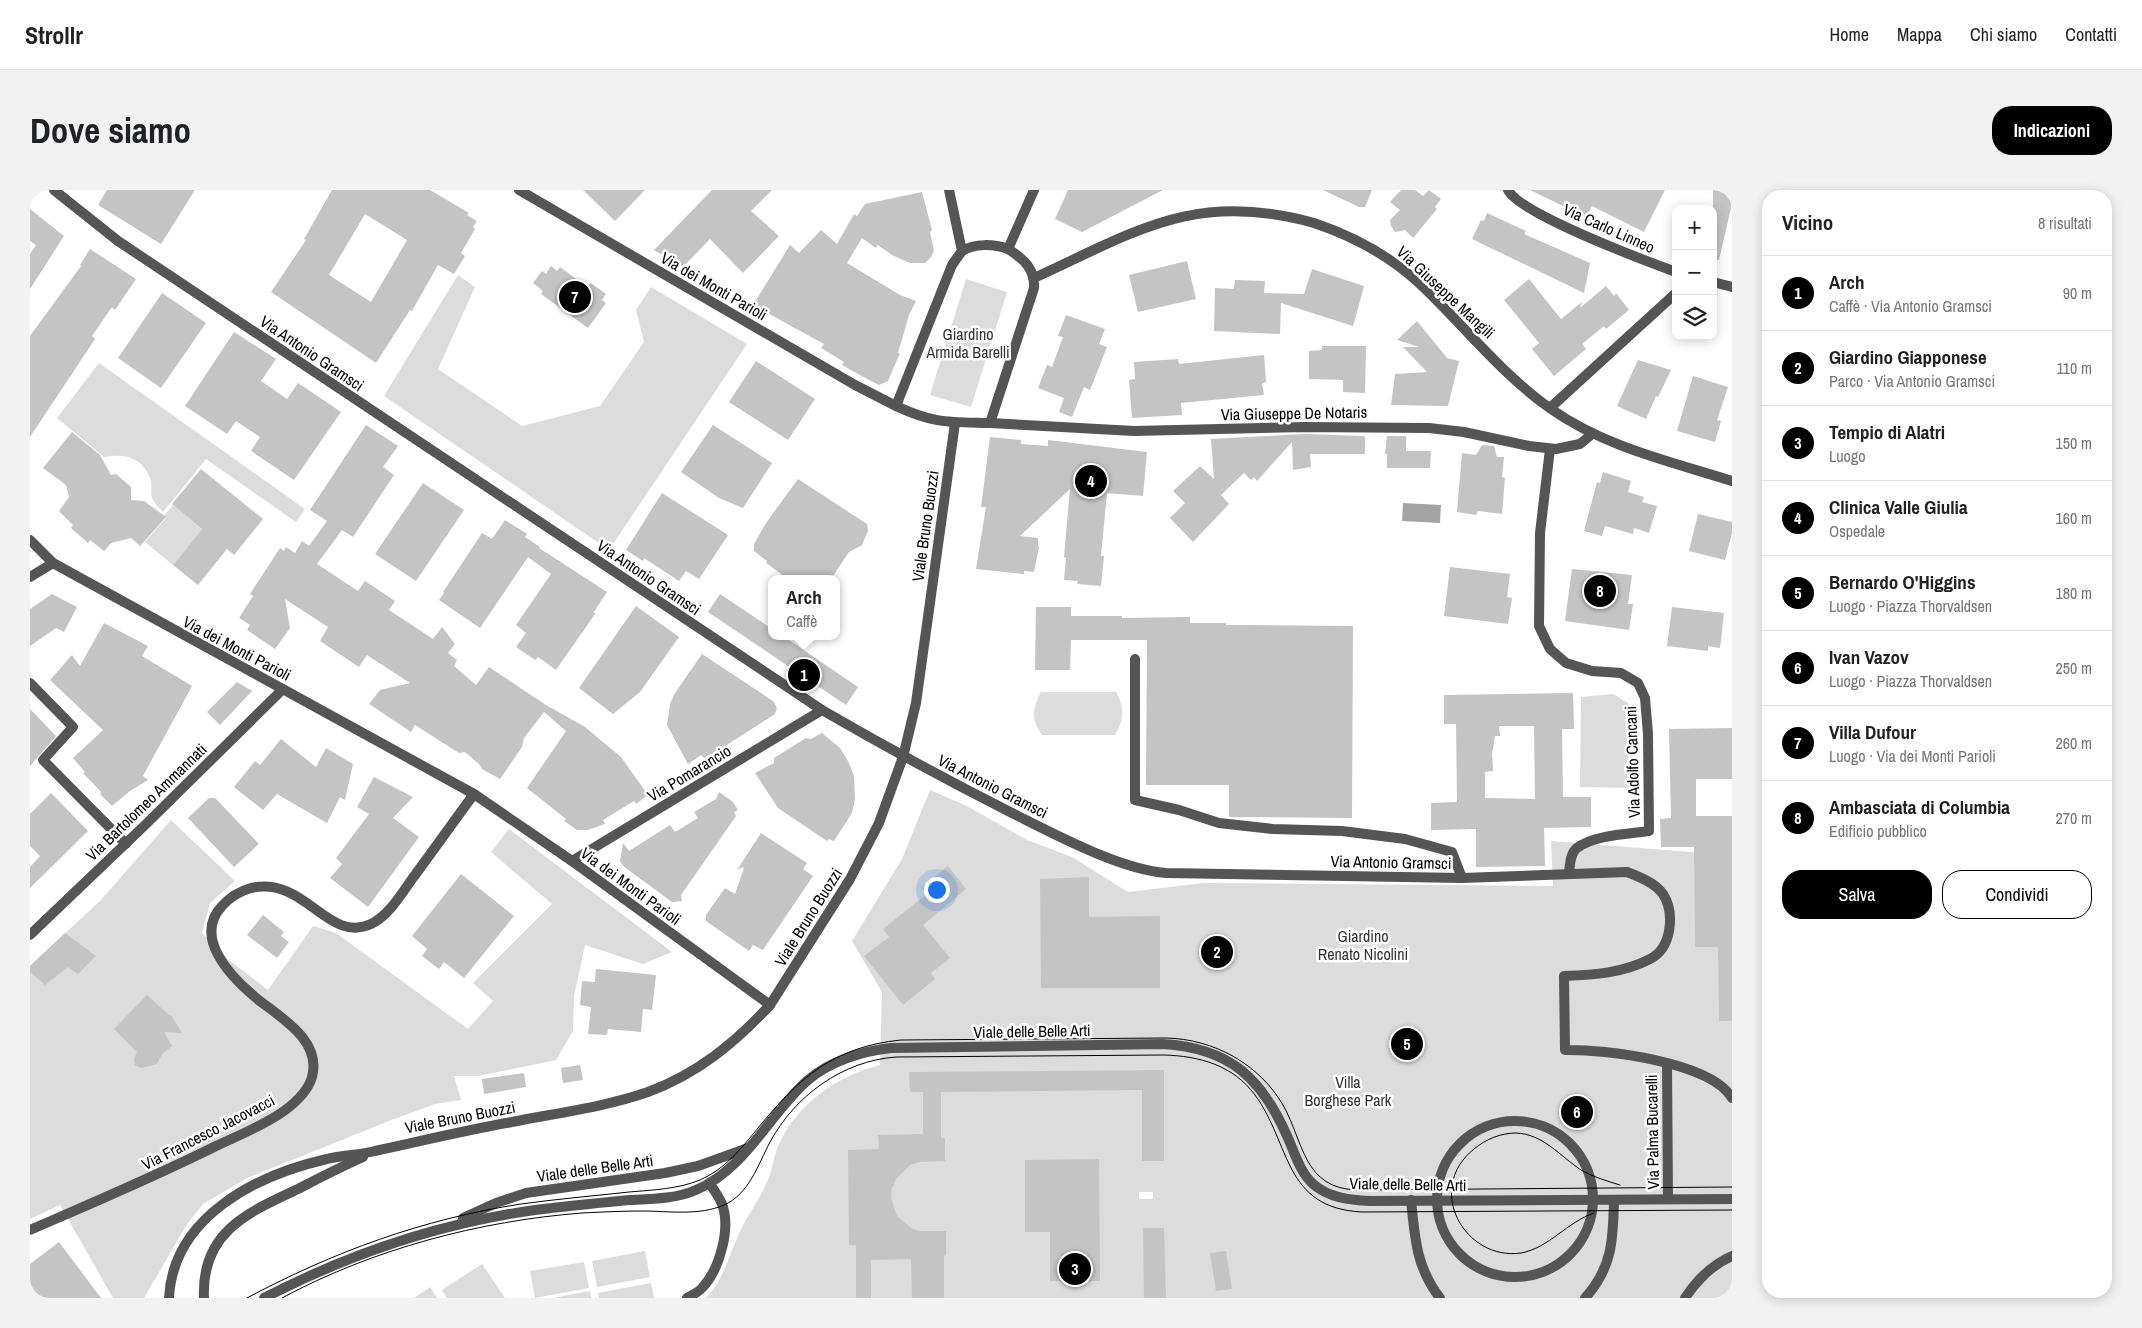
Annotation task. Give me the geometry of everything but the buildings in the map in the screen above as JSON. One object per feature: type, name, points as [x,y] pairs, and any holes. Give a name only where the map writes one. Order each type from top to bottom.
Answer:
[{"type":"street","name":"Via Antonio Gramsci","points":[[54,190],[126,246],[822,710],[903,757],[1062,838],[1120,862],[1151,872],[1462,878],[1627,872],[1646,880],[1663,895],[1669,909],[1670,927],[1665,944],[1652,959],[1626,969],[1596,975],[1564,976],[1565,1050],[1589,1049],[1616,1052],[1667,1064],[1708,1076],[1717,1081],[1732,1098]]},
{"type":"street","name":"Via dei Monti Parioli","points":[[519,190],[847,381],[896,406],[932,420],[954,422]]},
{"type":"street","points":[[949,190],[962,252]]},
{"type":"street","points":[[1008,249],[1034,190]]},
{"type":"street","name":"Via Carlo Linneo","points":[[1508,190],[1515,199],[1558,223],[1630,255],[1672,271]]},
{"type":"street","name":"Via Giuseppe Mangili","points":[[1034,278],[1128,233],[1180,214],[1208,209],[1236,208],[1284,214],[1344,235],[1378,250],[1417,282],[1521,385],[1550,408],[1592,434],[1652,457],[1732,481]]},
{"type":"street","points":[[896,406],[952,265],[967,248],[982,245],[1008,249],[1027,264],[1034,278],[1032,293],[990,423]]},
{"type":"street","points":[[1717,283],[1732,287]]},
{"type":"street","points":[[1550,408],[1674,295]]},
{"type":"street","name":"Via Giuseppe De Notaris","points":[[954,422],[1134,431],[1270,427],[1411,427],[1464,432],[1550,449],[1573,447],[1592,434]]},
{"type":"street","name":"Viale Bruno Buozzi","points":[[169,1298],[173,1271],[183,1248],[199,1224],[224,1203],[253,1186],[291,1169],[328,1159],[595,1106],[647,1092],[676,1080],[700,1067],[730,1045],[770,1005],[850,879],[879,823],[903,757],[915,711],[954,422]]},
{"type":"street","name":"Via Adolfo Cancani","points":[[1550,449],[1540,533],[1539,626],[1550,649],[1566,663],[1592,671],[1621,673],[1638,682],[1645,698],[1648,734],[1649,831],[1594,840],[1576,848],[1570,862],[1569,873]]},
{"type":"street","name":"Via dei Monti Parioli","points":[[30,540],[53,563],[438,772],[474,794],[572,861],[770,1005]]},
{"type":"street","points":[[30,577],[53,563]]},
{"type":"street","points":[[1135,659],[1135,800],[1179,810],[1219,824],[1239,827],[1342,831],[1405,840],[1452,852],[1462,878]]},
{"type":"street","points":[[30,682],[73,727],[42,760],[126,844]]},
{"type":"street","name":"Via Bartolomeo Ammannati","points":[[30,935],[126,844],[283,689]]},
{"type":"street","name":"Via Pomarancio","points":[[572,861],[822,710]]},
{"type":"street","name":"Via Francesco Jacovacci","points":[[30,1230],[156,1176],[268,1121],[292,1105],[307,1087],[312,1076],[313,1062],[312,1054],[302,1038],[280,1016],[256,998],[234,977],[212,943],[210,929],[212,920],[228,900],[247,889],[272,887],[296,894],[340,925],[350,928],[363,926],[377,920],[391,907],[474,794]]},
{"type":"street","name":"Viale delle Belle Arti","points":[[264,1298],[298,1281],[356,1257],[444,1228],[485,1217],[666,1197],[694,1191],[710,1184],[725,1174],[753,1146],[790,1099],[807,1081],[831,1066],[858,1054],[891,1048],[1147,1044],[1179,1046],[1206,1051],[1239,1067],[1258,1086],[1277,1114],[1303,1172],[1316,1187],[1346,1199],[1732,1199]]},
{"type":"street","name":"Via Palma Bucarelli","points":[[1667,1064],[1668,1199]]},
{"type":"street","points":[[1515,1121],[1545,1127],[1570,1144],[1583,1161],[1588,1173],[1593,1200],[1591,1214],[1584,1235],[1569,1254],[1549,1269],[1514,1277],[1496,1275],[1479,1269],[1460,1254],[1452,1245],[1443,1229],[1436,1200],[1440,1176],[1451,1154],[1459,1144],[1469,1136],[1491,1125],[1515,1121]]},
{"type":"street","name":"Viale delle Belle Arti","points":[[444,1228],[496,1203],[520,1195],[688,1168],[753,1146]]},
{"type":"street","name":"Viale Bruno Buozzi","points":[[204,1298],[205,1272],[210,1257],[219,1239],[233,1224],[266,1204],[374,1151]]},
{"type":"street","points":[[687,1298],[704,1286],[712,1274],[724,1242],[726,1222],[721,1201],[710,1184]]},
{"type":"street","points":[[1411,1200],[1420,1262],[1426,1278],[1440,1298]]},
{"type":"street","points":[[1585,1298],[1603,1273],[1610,1254],[1614,1200]]},
{"type":"street","points":[[1685,1298],[1694,1284],[1705,1273],[1732,1256]]},
{"type":"green space","points":[[458,275],[475,287],[438,369],[522,426],[600,406],[644,342],[636,310],[651,287],[747,344],[609,550],[384,396]]},
{"type":"green space","name":"Giardino Armida Barelli","points":[[966,279],[1007,292],[971,407],[930,395]]},
{"type":"green space","points":[[99,363],[305,509],[296,522],[206,459],[163,512],[153,500],[151,481],[148,473],[139,462],[120,456],[104,457],[57,418]]},
{"type":"green space","points":[[173,505],[202,529],[173,565],[145,542],[166,518],[164,516]]},
{"type":"green space","points":[[1041,692],[1116,692],[1121,703],[1122,719],[1115,735],[1042,735],[1034,719],[1034,709]]},
{"type":"green space","points":[[1613,694],[1628,703],[1629,788],[1580,787],[1581,697]]},
{"type":"green space","name":"Villa Borghese Park","points":[[930,790],[967,806],[1027,840],[1072,857],[1128,892],[1204,883],[1553,886],[1551,841],[1703,853],[1732,852],[1732,1298],[706,1298],[720,1278],[741,1230],[766,1185],[779,1144],[787,1129],[820,1093],[849,1076],[880,1065],[882,992],[852,941],[902,859]],"holes":[[[1139,1192],[1153,1192],[1153,1199],[1139,1199]]]},
{"type":"green space","points":[[171,820],[235,881],[210,903],[202,933],[225,957],[268,990],[313,926],[336,933],[468,1029],[493,1001],[473,983],[552,904],[491,852],[509,829],[672,952],[643,964],[585,945],[574,996],[573,1031],[556,1060],[479,1076],[454,1076],[461,1100],[435,1104],[247,1178],[203,1204],[187,1224],[144,1298],[113,1298],[60,1205],[30,1219],[30,966],[101,900]]},
{"type":"green space","points":[[645,1251],[650,1277],[597,1287],[592,1261]]},
{"type":"green space","points":[[584,1262],[589,1288],[535,1298],[530,1271]]},
{"type":"green space","points":[[482,1264],[505,1298],[447,1298],[442,1290]]},
{"type":"green space","points":[[651,1283],[654,1298],[599,1298],[598,1293]]},
{"type":"green space","points":[[430,1287],[437,1298],[414,1298]]},
{"type":"green space","points":[[590,1291],[591,1298],[553,1298]]},
{"type":"shaded area","points":[[1403,503],[1441,505],[1440,523],[1402,521]]},
{"type":"tram line","points":[[247,1298],[312,1266],[380,1239],[414,1228],[485,1210],[562,1199],[665,1189],[700,1180],[732,1158],[773,1110],[804,1080],[820,1068],[837,1057],[856,1050],[901,1040],[1166,1038],[1184,1039],[1201,1043],[1234,1056],[1261,1077],[1283,1105],[1308,1161],[1326,1182],[1340,1188],[1358,1190],[1732,1187]]},
{"type":"tram line","points":[[282,1298],[353,1265],[427,1240],[466,1230],[543,1217],[582,1213],[634,1211],[694,1212],[724,1205],[740,1194],[752,1178],[780,1125],[807,1096],[822,1084],[857,1066],[876,1060],[896,1057],[1164,1055],[1190,1057],[1214,1064],[1236,1076],[1255,1095],[1267,1114],[1292,1170],[1303,1186],[1317,1199],[1336,1208],[1362,1212],[1732,1210]]},
{"type":"tram line","points":[[1594,1213],[1575,1222],[1549,1241],[1531,1250],[1521,1253],[1501,1252],[1483,1246],[1468,1234],[1458,1219],[1452,1202],[1452,1183],[1459,1165],[1474,1149],[1494,1137],[1516,1133],[1535,1137],[1581,1170],[1595,1177],[1620,1185]]},
{"type":"place","name":"Villa Dufour","points":[[575,297]]},
{"type":"place","name":"Clinica Valle Giulia","points":[[1091,481]]},
{"type":"place","name":"Ambasciata di Columbia","points":[[1600,591]]},
{"type":"place","name":"Arch","points":[[804,675]]},
{"type":"place","name":"Giardino Giapponese","points":[[1217,952]]},
{"type":"place","name":"Bernardo O'Higgins","points":[[1407,1044]]},
{"type":"place","name":"Ivan Vazov","points":[[1577,1112]]},
{"type":"place","name":"Tempio di Alatri","points":[[1075,1269]]},
{"type":"park label","name":"Giardino Renato Nicolini","points":[[1363,945]]}]
